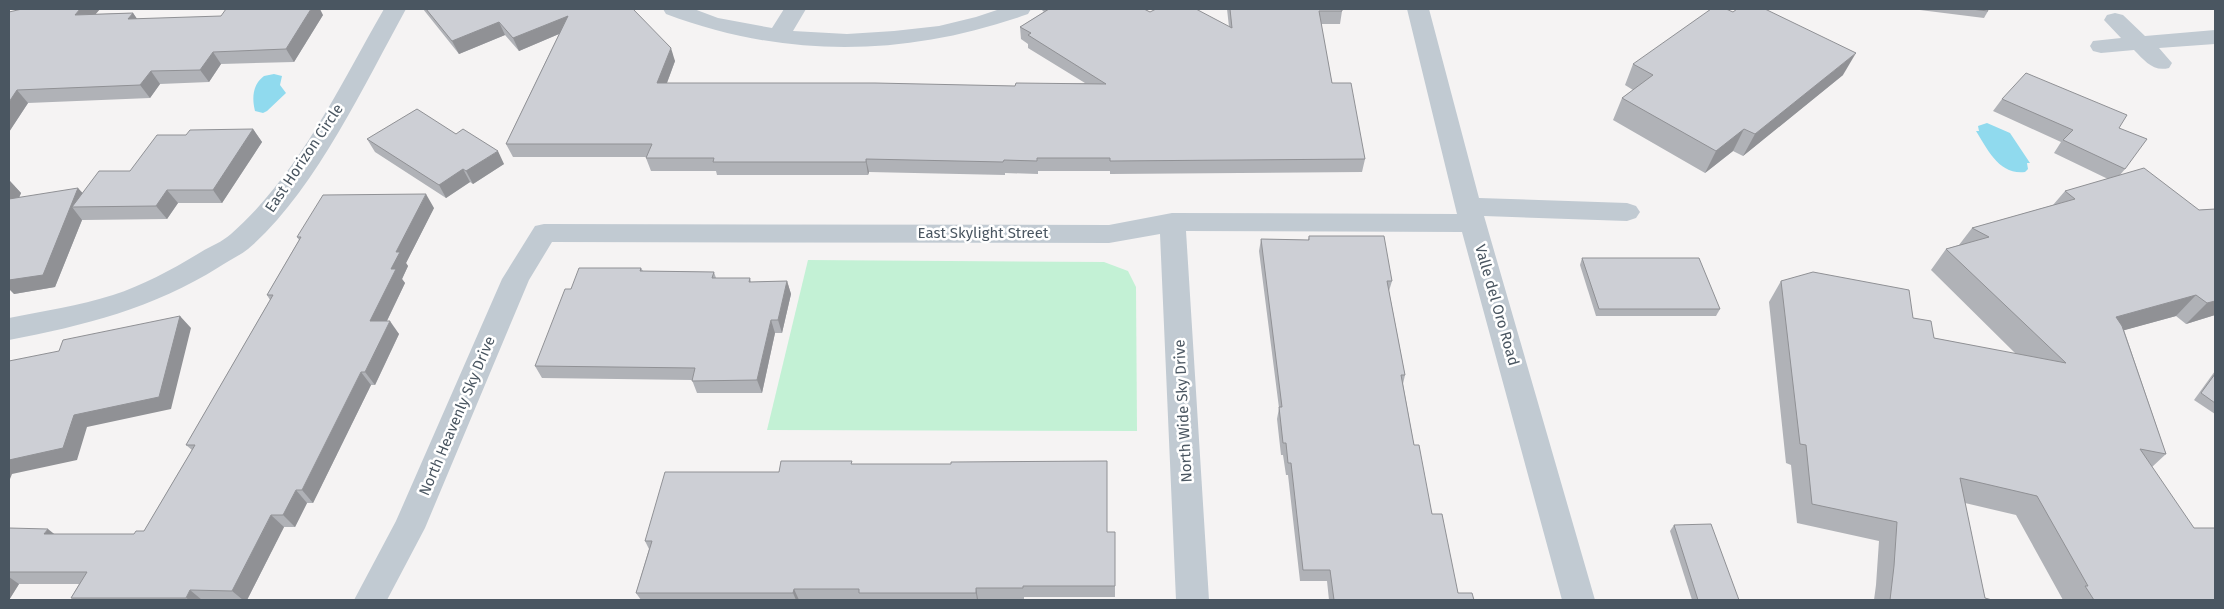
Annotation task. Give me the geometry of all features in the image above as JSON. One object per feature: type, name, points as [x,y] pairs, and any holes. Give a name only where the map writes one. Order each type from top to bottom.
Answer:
[{"type":"street","name":"East Horizon Circle","points":[[9,329],[91,312],[140,296],[193,271],[239,242],[273,208],[306,161],[395,9]]},
{"type":"street","points":[[674,9],[707,23],[779,36],[832,40],[898,38],[944,31],[1004,16],[1020,9]]},
{"type":"street","points":[[779,36],[795,9]]},
{"type":"street","name":"Valle del Oro Road","points":[[1418,9],[1471,215],[1579,600]]},
{"type":"street","points":[[2115,20],[2160,63]]},
{"type":"street","points":[[2102,46],[2215,37]]},
{"type":"street","points":[[1471,215],[1627,212]]},
{"type":"street","name":"East Skylight Street","points":[[544,233],[1109,234],[1172,222],[1421,224],[1471,215]]},
{"type":"street","name":"North Wide Sky Drive","points":[[1172,222],[1193,600]]},
{"type":"street","name":"North Heavenly Sky Drive","points":[[370,600],[409,528],[516,279],[544,233]]},
{"type":"green space","points":[[808,260],[1104,262],[1128,271],[1136,287],[1137,431],[767,430]]},
{"type":"water","points":[[274,74],[282,76],[280,85],[286,93],[267,111],[263,113],[255,111],[253,97],[257,84],[264,76]]},
{"type":"water","points":[[1987,123],[2010,133],[2030,163],[2027,163],[2028,169],[2025,172],[2008,170],[1995,160],[1976,131],[1979,131],[1978,126]]},
{"type":"building","points":[[22,9],[80,9],[75,15],[133,13],[128,19],[221,16],[226,9],[311,9],[286,49],[213,52],[200,70],[151,71],[140,85],[17,90],[9,102],[9,12]]},
{"type":"building","points":[[426,9],[633,9],[671,48],[657,83],[875,83],[1015,86],[1016,83],[1106,84],[1028,35],[1031,33],[1020,27],[1049,9],[1144,9],[1150,12],[1156,9],[1196,9],[1232,28],[1230,9],[1342,9],[1342,11],[1319,11],[1332,83],[1351,83],[1365,159],[1110,161],[1110,158],[1037,158],[1037,161],[1004,160],[1003,162],[866,159],[866,162],[713,162],[714,158],[646,158],[652,144],[506,144],[568,16],[513,38],[499,22],[452,41]]},
{"type":"building","points":[[1711,9],[1726,9],[1733,12],[1737,9],[1765,9],[1856,53],[1755,134],[1744,129],[1716,151],[1622,98],[1653,75],[1633,64]]},
{"type":"building","points":[[1971,9],[1987,9],[1988,11]]},
{"type":"building","points":[[2026,73],[2127,115],[2119,128],[2147,139],[2125,169],[2063,140],[2073,130],[2002,99]]},
{"type":"building","points":[[417,109],[456,134],[463,129],[498,151],[466,171],[463,169],[439,185],[367,139]]},
{"type":"building","points":[[253,129],[213,190],[167,190],[156,206],[72,207],[99,171],[130,171],[157,135],[186,135],[190,130]]},
{"type":"building","points":[[2144,168],[2199,210],[2215,209],[2215,301],[2207,303],[2196,295],[2116,317],[2122,326],[2166,454],[2140,449],[2194,528],[2215,528],[2215,600],[2094,600],[2037,496],[1960,478],[1985,598],[1992,600],[1890,600],[1897,522],[1812,504],[1806,445],[1800,444],[1781,281],[1813,272],[1909,290],[1913,318],[1931,321],[1934,338],[2066,363],[1946,249],[1989,237],[1972,228],[2075,199],[2065,191]]},
{"type":"building","points":[[78,188],[43,275],[9,280],[9,199]]},
{"type":"building","points":[[426,194],[396,252],[400,252],[391,269],[396,269],[370,321],[390,321],[365,372],[361,372],[302,490],[296,490],[283,515],[271,515],[232,591],[190,590],[186,598],[71,598],[87,572],[9,572],[9,528],[48,529],[44,534],[134,534],[136,531],[144,531],[195,445],[186,445],[273,295],[267,295],[301,237],[297,237],[323,195]]},
{"type":"building","points":[[1309,236],[1384,236],[1392,281],[1387,281],[1405,375],[1401,375],[1414,445],[1419,445],[1432,514],[1442,514],[1458,593],[1472,593],[1474,600],[1334,600],[1330,570],[1303,570],[1291,463],[1288,463],[1286,443],[1283,443],[1279,407],[1282,407],[1261,239],[1309,240]]},
{"type":"building","points":[[1582,258],[1699,258],[1720,309],[1599,309]]},
{"type":"building","points":[[579,268],[641,268],[640,271],[714,272],[712,278],[750,278],[749,282],[787,281],[778,320],[771,320],[757,380],[692,381],[695,368],[535,366],[565,289],[571,289]]},
{"type":"building","points":[[180,316],[159,397],[74,415],[63,448],[9,460],[9,361],[59,351],[63,340]]},
{"type":"building","points":[[2215,374],[2215,403],[2201,393]]},
{"type":"building","points":[[781,461],[852,461],[851,464],[951,464],[951,462],[1107,461],[1107,532],[1115,532],[1115,586],[976,588],[976,593],[859,593],[859,589],[794,589],[793,593],[636,593],[652,541],[645,541],[665,472],[779,472]]},
{"type":"building","points":[[1711,524],[1739,600],[1698,600],[1674,525]]}]
